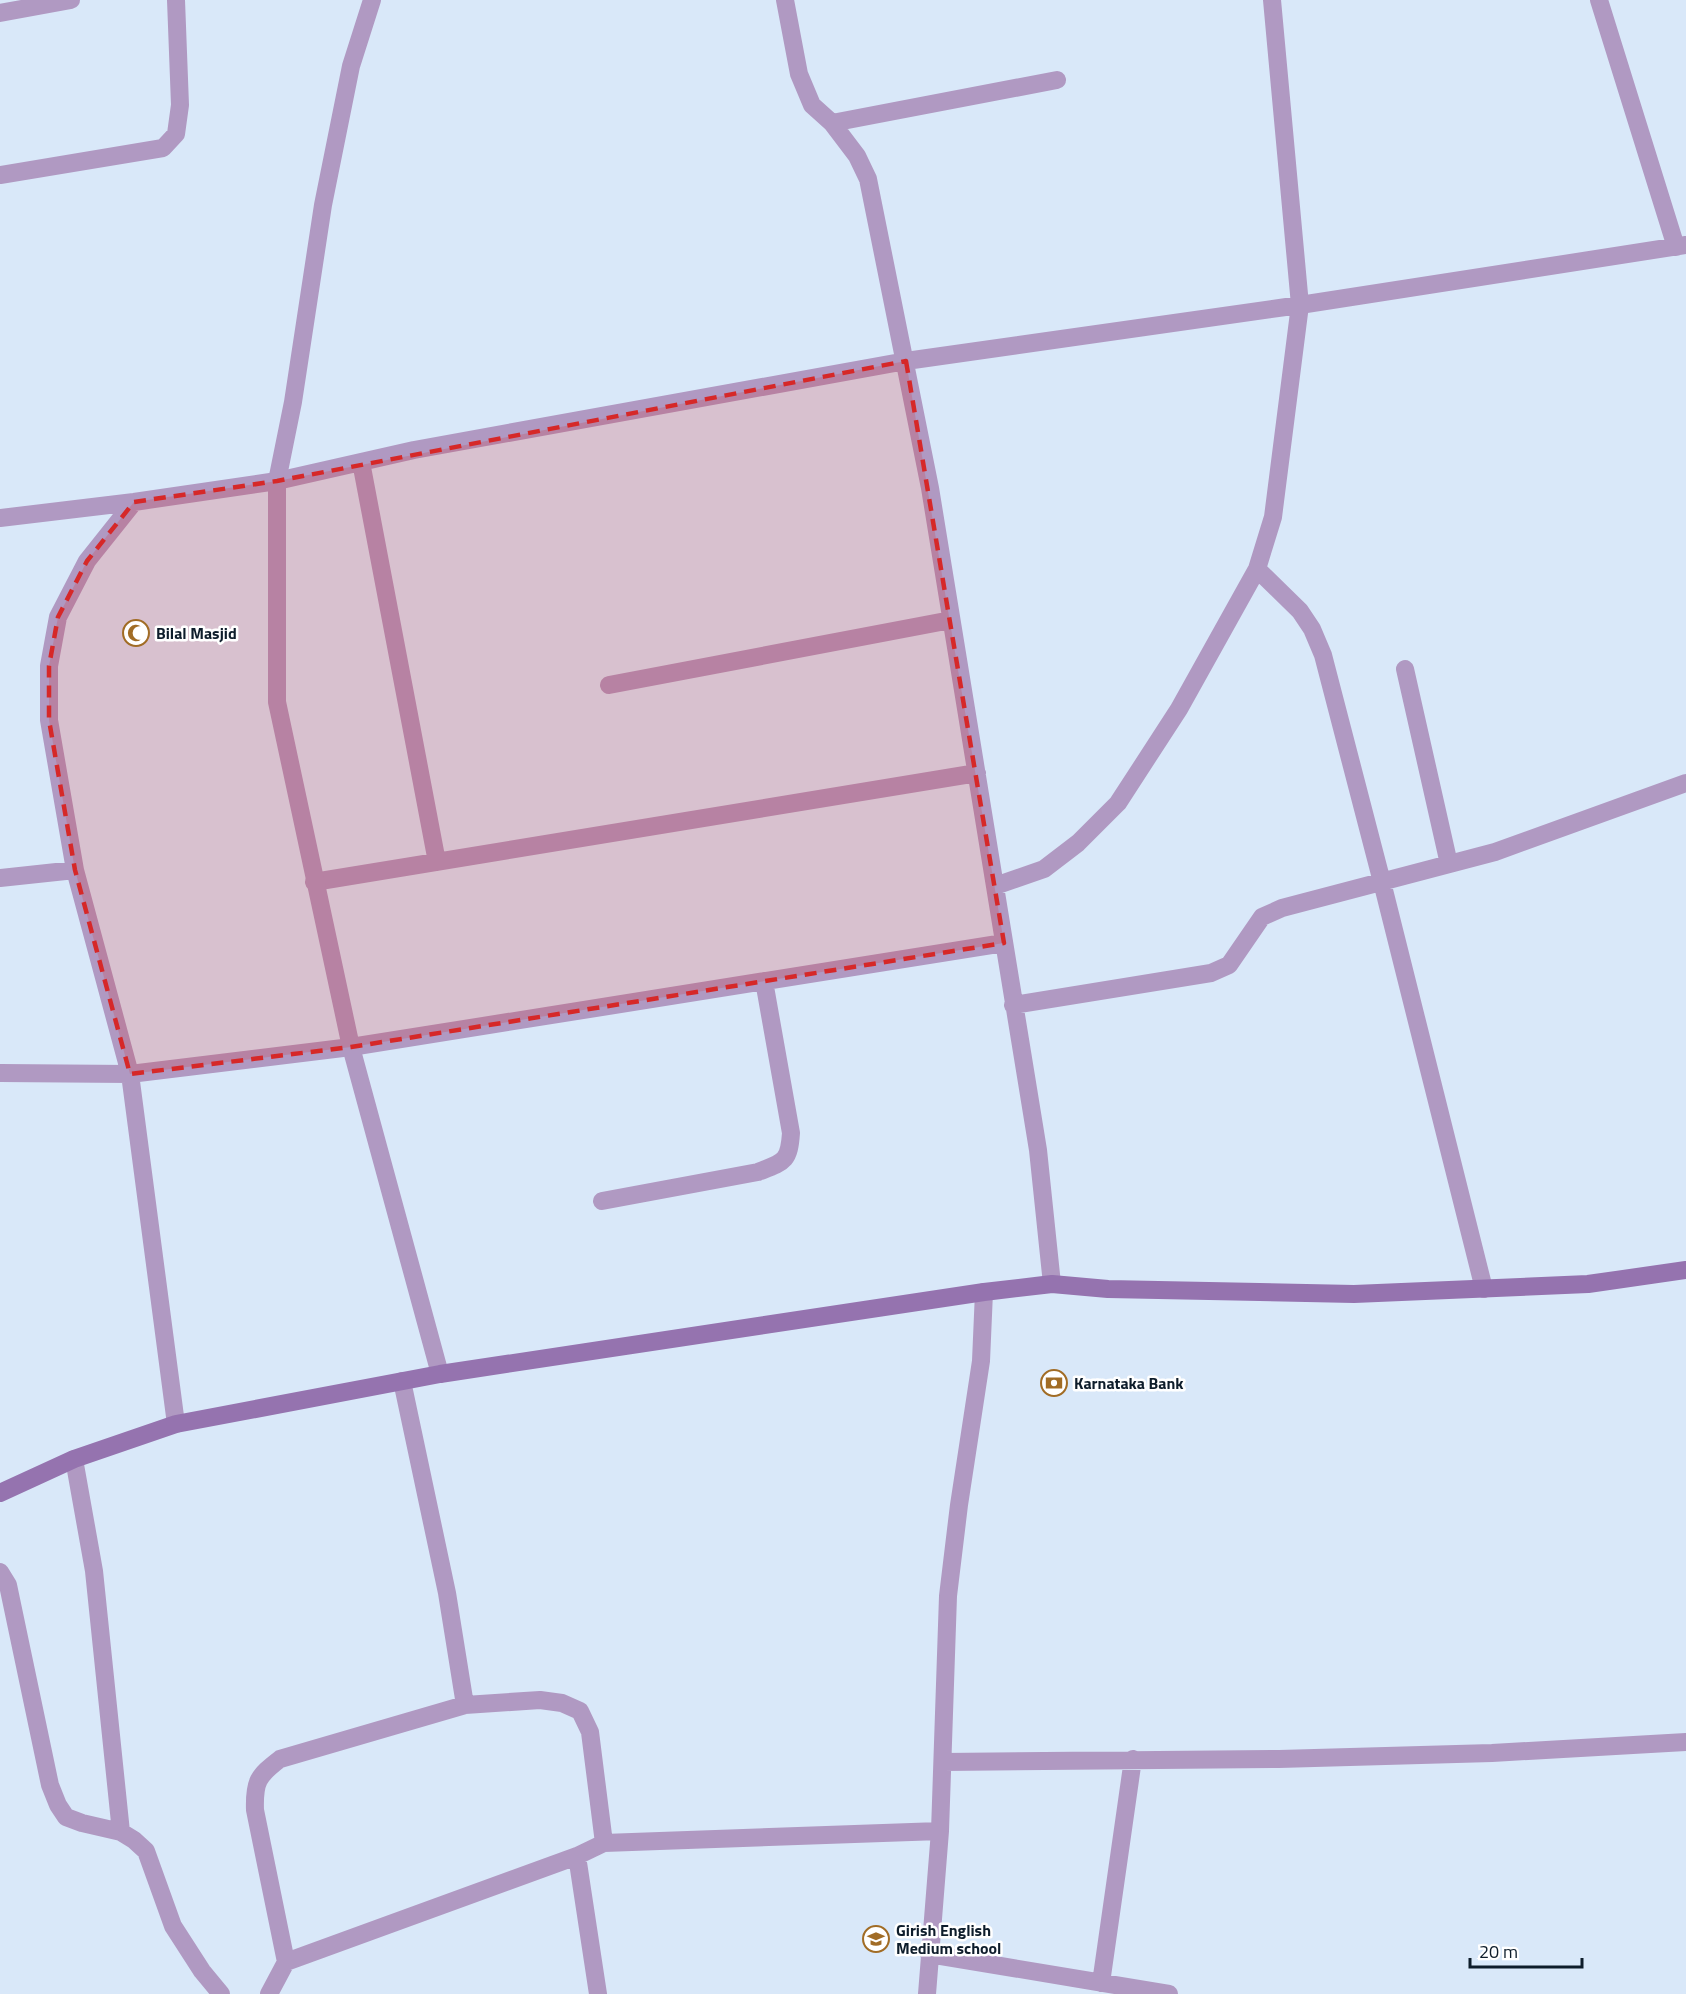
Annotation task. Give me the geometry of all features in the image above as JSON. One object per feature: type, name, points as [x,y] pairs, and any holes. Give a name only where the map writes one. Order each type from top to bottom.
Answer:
[{"type":"main road","points":[[0,1493],[74,1460],[176,1424],[440,1374],[984,1292],[1052,1284],[1108,1289],[1354,1294],[1588,1284],[1686,1270]]},
{"type":"street","points":[[0,13],[71,0]]},
{"type":"street","points":[[0,175],[163,148],[176,134],[180,105],[176,0]]},
{"type":"street","points":[[372,0],[351,66],[326,193],[293,402],[277,481],[277,702],[351,1047],[440,1374]]},
{"type":"street","points":[[785,0],[799,74],[812,105],[832,123],[857,156],[868,179],[930,488],[1038,1150],[1052,1284]]},
{"type":"street","points":[[995,886],[1044,869],[1078,843],[1118,803],[1179,710],[1257,569],[1273,517],[1300,305],[1272,0]]},
{"type":"street","points":[[0,518],[134,502],[277,481],[414,450],[906,362],[1300,305],[1681,246],[1599,0]]},
{"type":"street","points":[[832,123],[1057,80]]},
{"type":"street","points":[[361,462],[437,862]]},
{"type":"street","points":[[134,502],[87,561],[58,617],[49,666],[49,720],[75,870],[130,1074],[176,1424]]},
{"type":"street","points":[[1257,569],[1300,611],[1312,629],[1319,646],[1382,882],[1484,1289]]},
{"type":"street","points":[[609,684],[951,620]]},
{"type":"street","points":[[1405,669],[1449,864]]},
{"type":"street","points":[[315,882],[977,773]]},
{"type":"street","points":[[1013,1005],[1211,973],[1229,964],[1262,917],[1282,908],[1495,852],[1686,783]]},
{"type":"street","points":[[0,878],[75,870]]},
{"type":"street","points":[[0,1073],[130,1074],[351,1047],[1004,943]]},
{"type":"street","points":[[602,1201],[758,1172],[782,1163],[790,1150],[791,1133],[764,981]]},
{"type":"street","points":[[927,1994],[940,1831],[948,1596],[958,1506],[981,1361],[984,1292]]},
{"type":"street","points":[[402,1381],[447,1593],[465,1705]]},
{"type":"street","points":[[74,1460],[94,1571],[122,1832]]},
{"type":"street","points":[[0,1572],[8,1585],[50,1785],[58,1805],[66,1817],[122,1832],[146,1851],[173,1926],[202,1971],[221,1994]]},
{"type":"street","points":[[269,1994],[286,1962],[255,1810],[254,1788],[266,1770],[280,1759],[465,1705],[540,1700],[562,1703],[580,1711],[590,1732],[604,1843]]},
{"type":"street","points":[[943,1762],[1279,1759],[1492,1753],[1686,1742]]},
{"type":"street","points":[[1101,1983],[1133,1760]]},
{"type":"street","points":[[286,1962],[577,1856],[604,1843],[940,1831]]},
{"type":"street","points":[[577,1856],[598,1994]]},
{"type":"street","points":[[929,1954],[1169,1994]]},
{"type":"highlighted area","points":[[906,361],[1004,943],[351,1047],[130,1074],[75,870],[49,720],[49,666],[58,617],[87,561],[134,502],[277,481]]},
{"type":"place","name":"Bilal Masjid","points":[[136,633]]},
{"type":"place","name":"Karnataka Bank","points":[[1054,1383]]},
{"type":"place","name":"Girish English Medium school","points":[[876,1939]]}]
